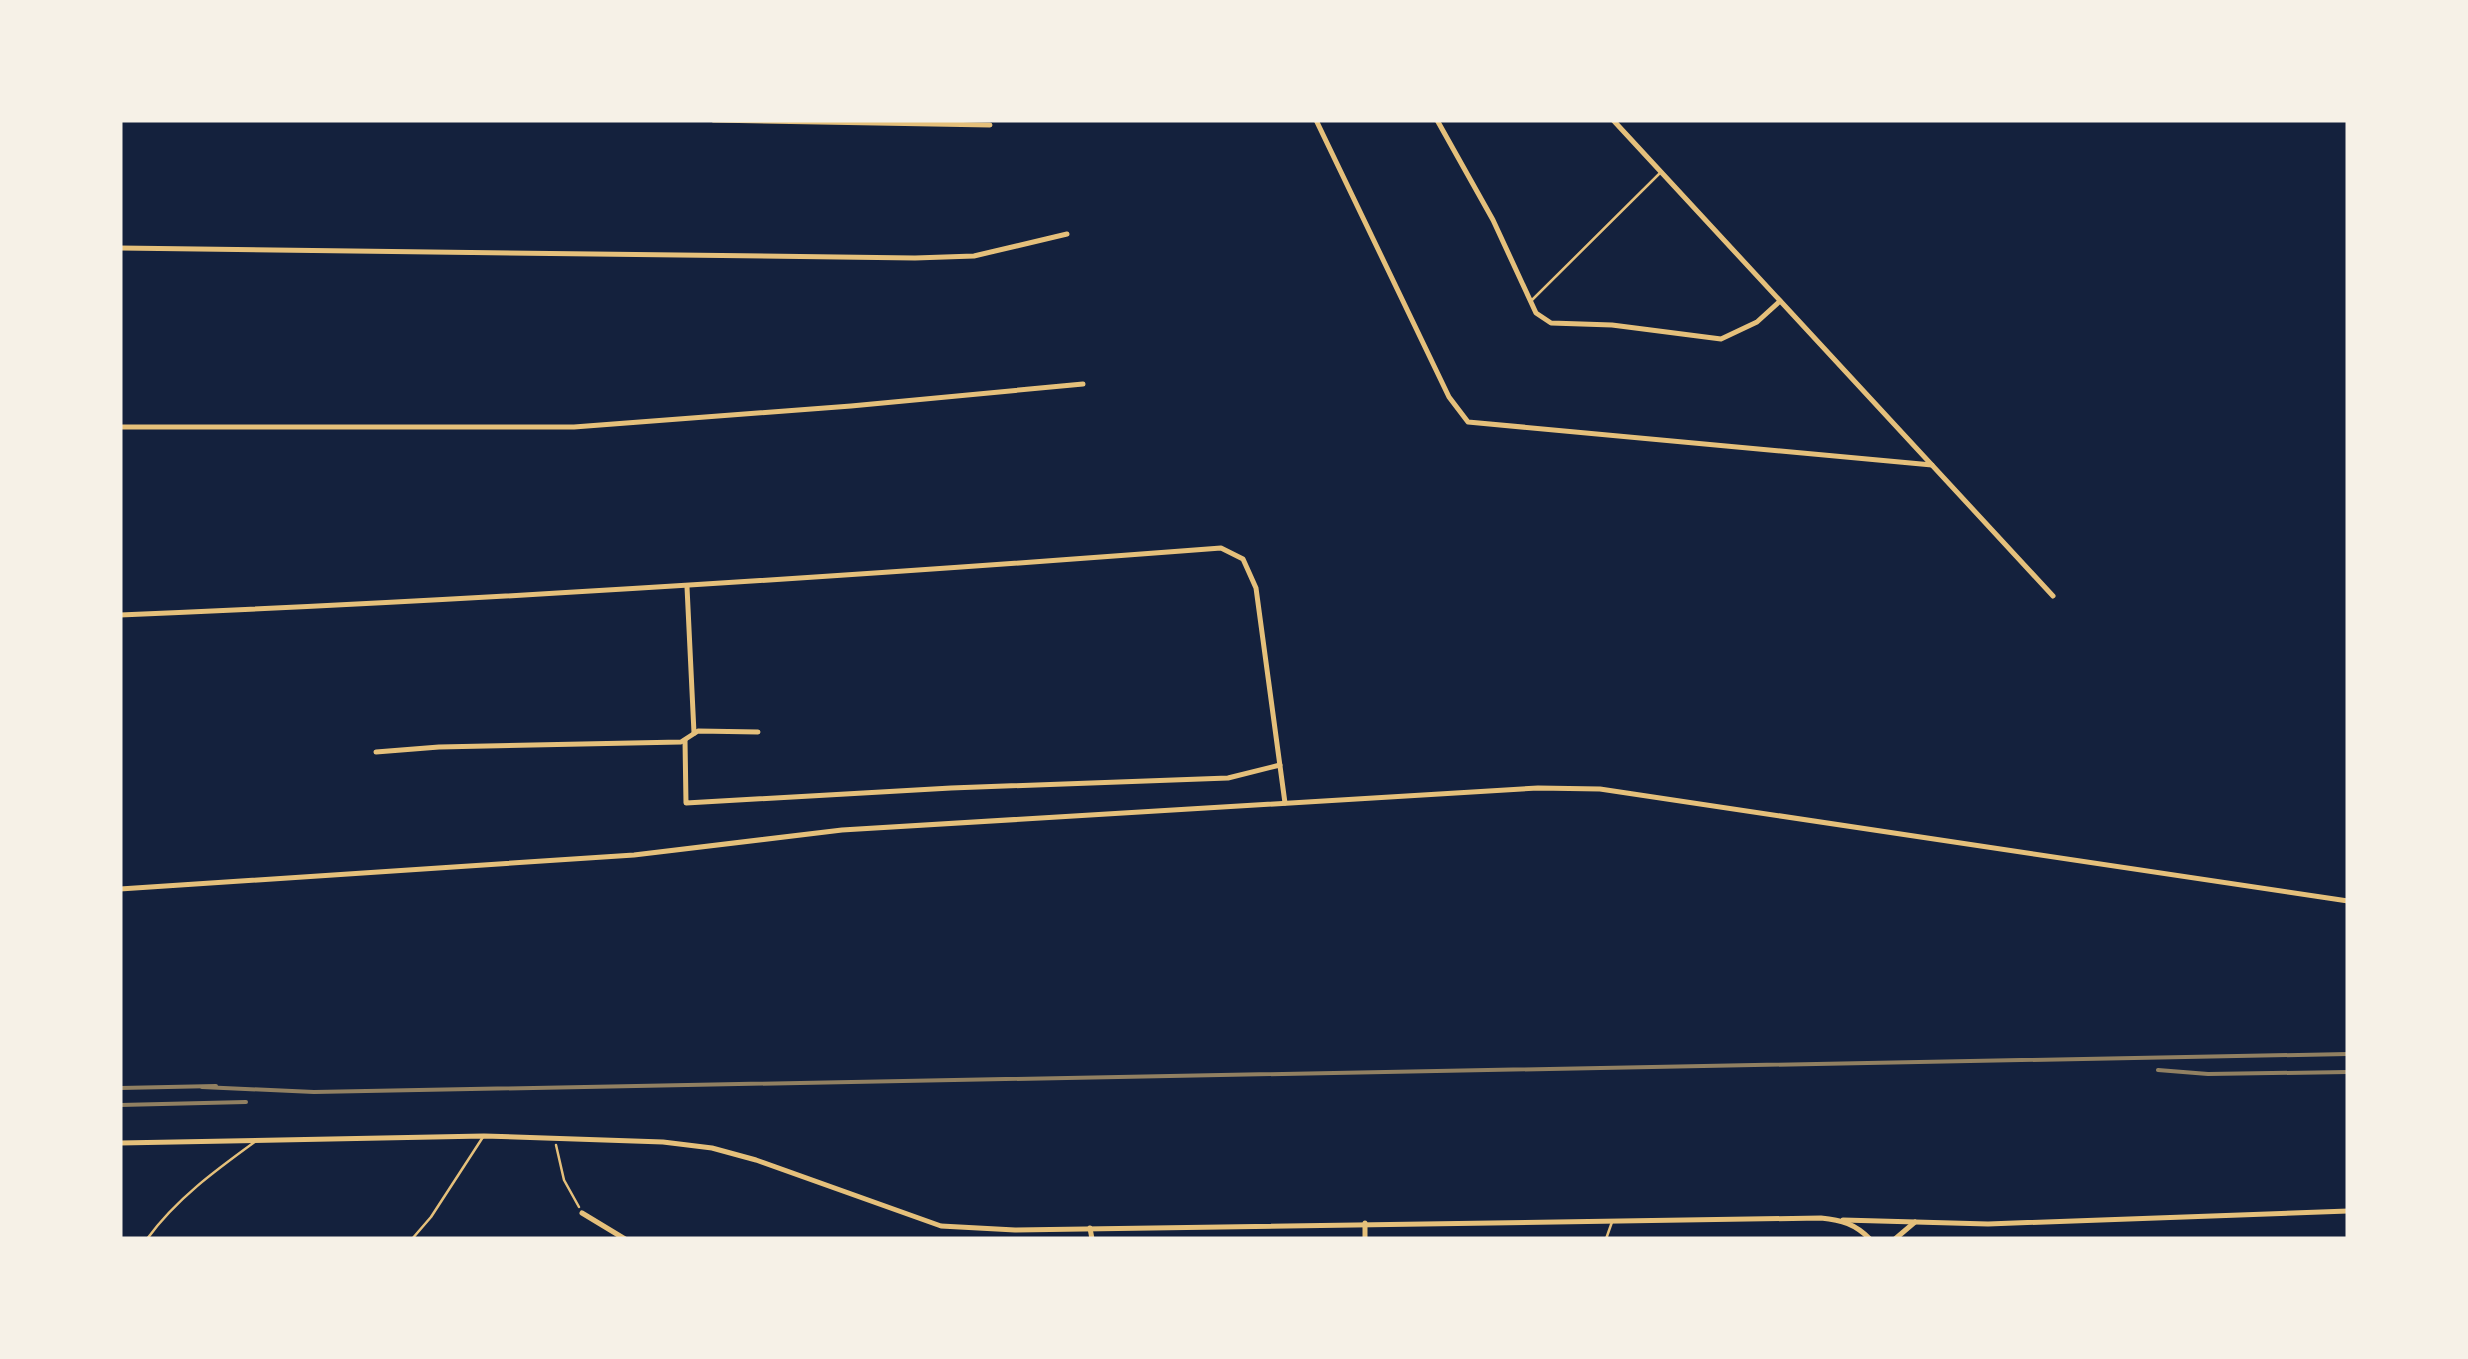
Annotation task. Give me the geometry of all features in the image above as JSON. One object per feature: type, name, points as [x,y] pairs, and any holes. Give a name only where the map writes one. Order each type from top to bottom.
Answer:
[{"type":"street","points":[[713,120],[990,124]]},
{"type":"street","points":[[1316,120],[1449,397],[1468,422],[1932,465]]},
{"type":"street","points":[[1437,120],[1492,220],[1536,313],[1552,323],[1612,325],[1721,339],[1757,322],[1780,301]]},
{"type":"street","points":[[1612,120],[2053,596]]},
{"type":"street","points":[[120,248],[915,258],[974,256],[1067,234]]},
{"type":"street","points":[[120,426],[574,427],[1082,384]]},
{"type":"street","points":[[120,615],[687,587],[1221,548],[1243,559],[1256,588],[1285,804]]},
{"type":"street","points":[[687,587],[694,734]]},
{"type":"street","points":[[376,752],[684,740],[694,734],[758,732]]},
{"type":"street","points":[[684,740],[686,803],[1228,778],[1280,765]]},
{"type":"street","points":[[120,889],[634,855],[842,830],[1538,788],[1600,789],[2348,902]]},
{"type":"street","points":[[120,1143],[484,1136],[663,1142],[712,1148],[836,1187],[941,1226],[1015,1230],[1821,1218],[1988,1224],[2348,1211]]},
{"type":"street","points":[[582,1213],[625,1239]]},
{"type":"street","points":[[1843,1220],[1870,1239]]},
{"type":"street","points":[[1895,1239],[1915,1222]]},
{"type":"street","points":[[1365,1223],[1365,1239]]},
{"type":"street","points":[[1090,1228],[1092,1239]]},
{"type":"lane","points":[[1531,301],[1661,172]]},
{"type":"lane","points":[[412,1239],[484,1136]]},
{"type":"lane","points":[[147,1239],[195,1186],[257,1140]]},
{"type":"lane","points":[[1606,1239],[1613,1220]]},
{"type":"path","points":[[554,1138],[564,1180],[582,1213]]},
{"type":"railway","points":[[202,1087],[314,1092],[2348,1054]]},
{"type":"railway","points":[[2158,1070],[2208,1074],[2348,1072]]},
{"type":"railway","points":[[120,1088],[216,1086]]},
{"type":"railway","points":[[120,1105],[246,1102]]}]
